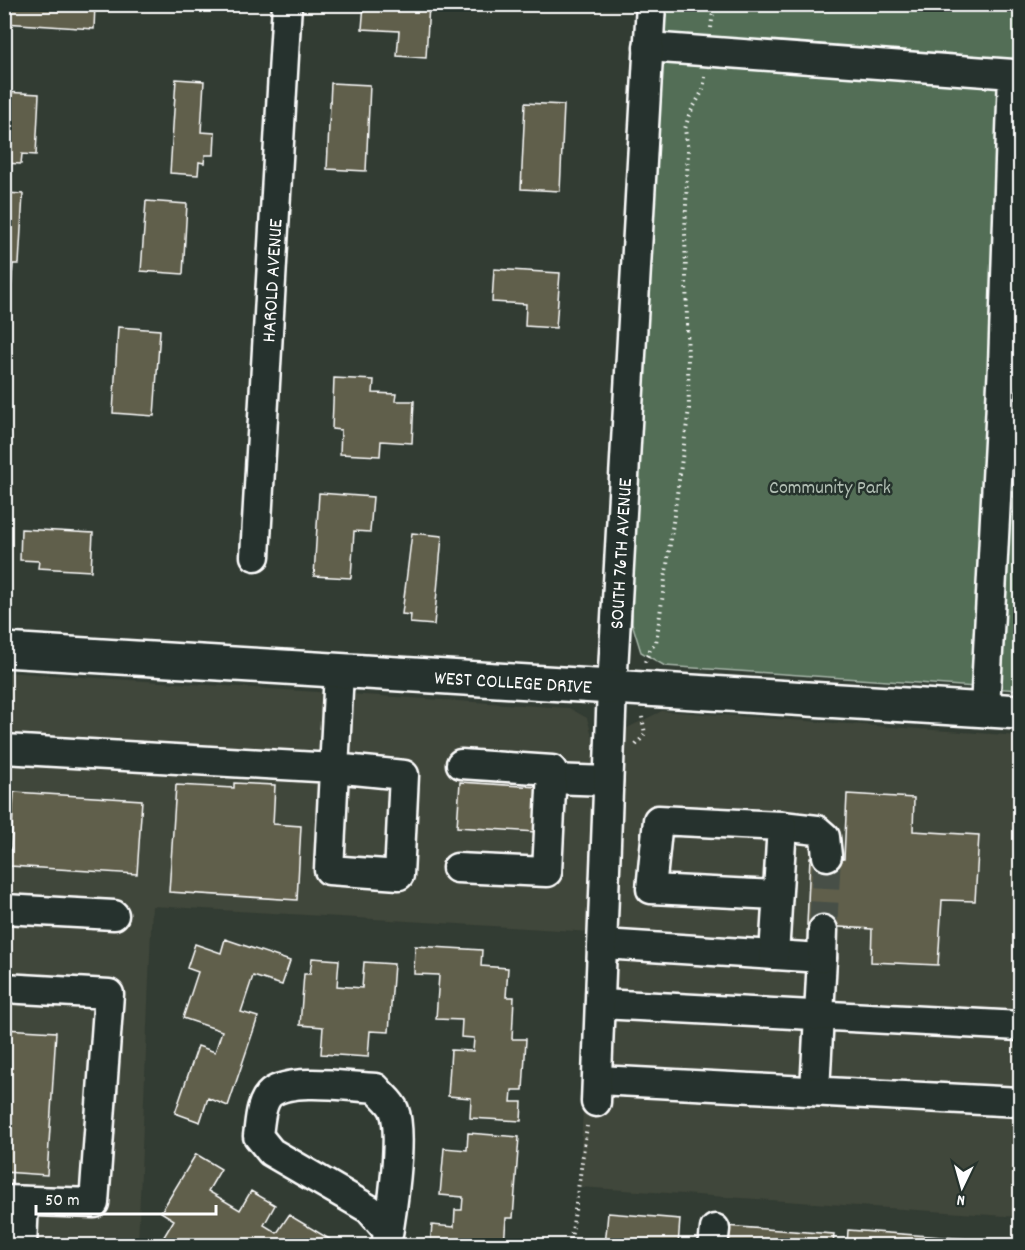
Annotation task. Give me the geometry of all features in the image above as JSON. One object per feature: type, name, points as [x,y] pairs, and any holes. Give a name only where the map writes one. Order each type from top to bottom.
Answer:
[{"type":"main road","name":"WEST COLLEGE DRIVE","points":[[4,650],[1020,711]]},
{"type":"street","name":"HAROLD AVENUE","points":[[255,556],[287,4]]},
{"type":"street","name":"SOUTH 76TH AVENUE","points":[[651,4],[612,688],[597,1091],[815,1091]]},
{"type":"street","points":[[648,46],[1013,74],[1012,366],[985,710]]},
{"type":"street","points":[[4,749],[334,768],[339,671]]},
{"type":"street","points":[[457,868],[547,873],[552,770],[461,764]]},
{"type":"street","points":[[551,779],[608,781]]},
{"type":"street","points":[[777,896],[651,889],[658,820],[818,830],[825,837],[827,856]]},
{"type":"street","points":[[774,955],[782,826]]},
{"type":"street","points":[[4,909],[114,915]]},
{"type":"street","points":[[824,930],[815,1091],[1020,1102]]},
{"type":"street","points":[[603,944],[822,958]]},
{"type":"street","points":[[4,988],[109,994],[94,1203],[14,1201],[22,1245]]},
{"type":"street","points":[[601,1004],[1020,1026]]},
{"type":"street","points":[[290,1084],[376,1088],[394,1109],[397,1126],[393,1204],[387,1238],[369,1209],[272,1152],[258,1136],[260,1112],[270,1094],[290,1084]]},
{"type":"path","points":[[650,650],[656,643],[688,409],[685,232],[688,150],[685,129],[689,115],[703,90],[714,4]]},
{"type":"shaded area","points":[[4,672],[569,708],[587,718],[594,742],[592,931],[623,730],[662,711],[1020,736],[1020,1217],[579,1187],[592,932],[152,906],[138,1245],[5,1245]]},
{"type":"green space","name":"Community Park","points":[[666,5],[1020,5],[1020,690],[665,666],[641,652],[632,623],[632,593]]},
{"type":"building","points":[[4,4],[95,4],[94,29],[4,23]]},
{"type":"building","points":[[364,4],[429,4],[426,58],[397,56],[399,31],[362,29]]},
{"type":"building","points":[[176,79],[204,81],[201,132],[215,133],[214,155],[205,155],[204,163],[199,162],[198,175],[170,173]]},
{"type":"building","points":[[331,83],[370,85],[366,171],[327,169]]},
{"type":"building","points":[[4,92],[39,94],[36,155],[22,154],[21,164],[4,163]]},
{"type":"building","points":[[525,103],[564,105],[560,191],[521,189]]},
{"type":"building","points":[[4,193],[23,194],[19,264],[13,264],[11,290],[4,290]]},
{"type":"building","points":[[146,201],[187,204],[183,274],[141,271]]},
{"type":"building","points":[[494,269],[560,273],[556,328],[525,326],[526,304],[492,302]]},
{"type":"building","points":[[118,327],[160,330],[154,416],[113,413]]},
{"type":"building","points":[[334,378],[374,380],[373,393],[396,394],[395,401],[414,401],[412,443],[381,441],[380,456],[340,454],[341,430],[332,429]]},
{"type":"building","points":[[319,493],[373,497],[370,532],[354,531],[351,578],[314,576]]},
{"type":"building","points":[[21,529],[93,533],[91,571],[38,568],[39,561],[20,560]]},
{"type":"building","points":[[412,533],[442,536],[434,625],[410,623],[411,615],[402,614]]},
{"type":"building","points":[[460,782],[538,787],[536,832],[457,827]]},
{"type":"building","points":[[234,783],[275,785],[273,824],[301,826],[297,900],[169,892],[176,785],[234,788]]},
{"type":"building","points":[[14,792],[142,800],[137,874],[10,866]]},
{"type":"building","points":[[847,794],[914,798],[913,831],[979,835],[975,901],[942,900],[938,965],[871,962],[872,929],[807,925],[810,857],[844,859]]},
{"type":"building","points":[[225,939],[290,961],[282,985],[253,976],[241,1012],[258,1017],[228,1106],[208,1098],[200,1122],[175,1113],[198,1046],[215,1052],[222,1031],[183,1018],[198,972],[187,968],[195,944],[221,953]]},
{"type":"building","points":[[415,946],[482,950],[481,966],[508,968],[506,997],[514,997],[512,1039],[526,1039],[523,1090],[512,1090],[511,1102],[522,1102],[521,1121],[470,1118],[471,1098],[448,1096],[451,1050],[473,1051],[474,1038],[461,1037],[462,1020],[436,1019],[439,975],[414,974]]},
{"type":"building","points":[[312,958],[339,960],[337,986],[362,988],[364,962],[394,964],[389,1032],[370,1031],[368,1057],[321,1054],[323,1027],[300,1025],[304,974],[310,974]]},
{"type":"building","points":[[4,1029],[56,1032],[47,1175],[4,1172]]},
{"type":"building","points":[[468,1133],[519,1137],[513,1218],[506,1218],[504,1246],[430,1246],[432,1225],[454,1227],[455,1210],[462,1210],[463,1197],[440,1195],[444,1148],[467,1150]]},
{"type":"building","points":[[196,1154],[221,1169],[208,1191],[240,1210],[251,1191],[275,1205],[264,1225],[277,1233],[289,1215],[331,1240],[328,1246],[159,1245],[174,1220],[161,1212]]},
{"type":"building","points":[[608,1213],[680,1219],[678,1246],[605,1246]]},
{"type":"building","points":[[725,1226],[834,1234],[833,1246],[724,1246]]},
{"type":"building","points":[[848,1230],[982,1240],[981,1246],[847,1246]]},
{"type":"tunnel","points":[[823,930],[827,856]]}]
